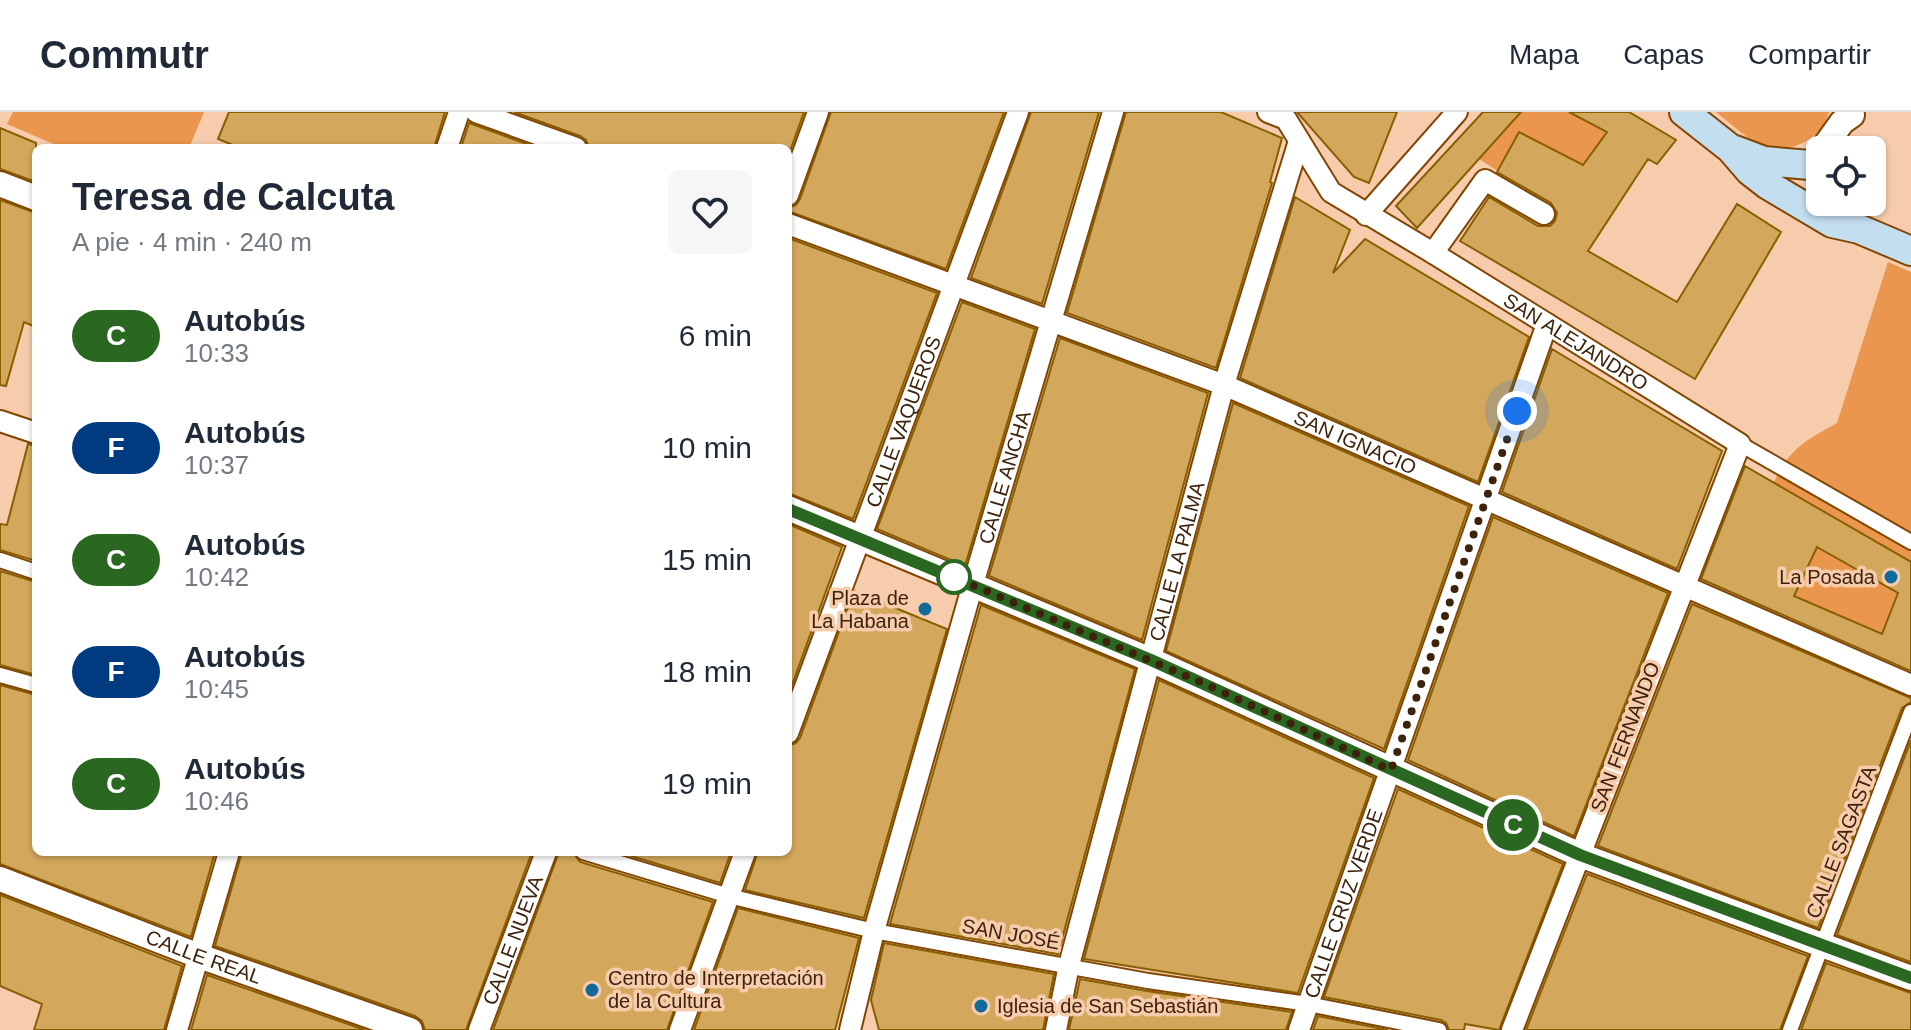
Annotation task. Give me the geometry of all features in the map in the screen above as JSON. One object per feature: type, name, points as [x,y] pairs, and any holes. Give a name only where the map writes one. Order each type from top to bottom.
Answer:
[{"type":"main road","points":[[1684,112],[1731,149],[1750,171],[1803,200],[1832,223],[1859,229],[1911,251]]},
{"type":"main road","points":[[1731,149],[1764,161],[1806,161]]},
{"type":"main road","points":[[1803,200],[1785,179],[1806,166]]},
{"type":"main road","points":[[1849,216],[1859,229]]},
{"type":"street","points":[[448,144],[459,112]]},
{"type":"street","points":[[476,112],[565,144]]},
{"type":"street","points":[[792,184],[818,112]]},
{"type":"street","name":"CALLE VAQUEROS","points":[[792,722],[1018,112]]},
{"type":"street","name":"CALLE ANCHA","points":[[850,1030],[874,931],[973,584],[1113,112]]},
{"type":"street","name":"SAN ALEJANDRO","points":[[1268,112],[1286,119],[1331,192],[1740,444],[1911,542]]},
{"type":"street","points":[[1366,215],[1457,112]]},
{"type":"street","points":[[1849,136],[1853,113]]},
{"type":"street","points":[[1832,136],[1853,113]]},
{"type":"street","name":"CALLE LA PALMA","points":[[1056,1030],[1069,965],[1224,385],[1299,141]]},
{"type":"street","points":[[1433,253],[1485,180],[1544,214]]},
{"type":"street","points":[[0,184],[32,196]]},
{"type":"street","name":"SAN IGNACIO","points":[[792,225],[1224,385],[1911,685]]},
{"type":"street","name":"CALLE CRUZ VERDE","points":[[1299,1030],[1547,324]]},
{"type":"street","points":[[0,421],[32,432]]},
{"type":"street","name":"SAN FERNANDO","points":[[1512,1030],[1740,444]]},
{"type":"street","points":[[792,510],[1151,660],[1580,855],[1911,978]]},
{"type":"street","points":[[0,560],[32,571]]},
{"type":"street","points":[[0,675],[32,684]]},
{"type":"street","name":"CALLE SAGASTA","points":[[1790,1030],[1911,712]]},
{"type":"street","points":[[177,1030],[228,856]]},
{"type":"street","name":"CALLE NUEVA","points":[[479,1030],[544,856]]},
{"type":"street","name":"SAN JOSÉ","points":[[596,856],[729,896],[874,931],[1148,981],[1308,1004],[1439,1030]]},
{"type":"street","points":[[680,1030],[744,856]]},
{"type":"street","name":"CALLE REAL","points":[[0,879],[199,956],[410,1030]]},
{"type":"shaded area","points":[[13,112],[204,112],[191,144],[54,144],[7,124]]},
{"type":"shaded area","points":[[1521,112],[1597,112],[1590,123],[1607,132],[1583,165],[1530,137],[1498,171],[1479,159]]},
{"type":"shaded area","points":[[1716,112],[1829,112],[1825,123],[1813,136],[1806,136],[1806,141],[1790,147],[1768,147],[1741,132]]},
{"type":"shaded area","points":[[1888,262],[1911,272],[1911,671],[1773,608],[1827,514],[1774,482],[1786,461],[1800,446],[1837,423]]},
{"type":"building","points":[[229,112],[445,112],[435,144],[230,144],[218,139]]},
{"type":"building","points":[[514,112],[804,112],[792,146],[588,144],[580,136]]},
{"type":"building","points":[[831,112],[1004,112],[946,269],[792,212],[792,206],[800,199]]},
{"type":"building","points":[[1031,112],[1099,112],[1042,304],[971,278]]},
{"type":"building","points":[[1126,112],[1221,112],[1282,138],[1272,183],[1216,368],[1067,313]]},
{"type":"building","points":[[1297,112],[1397,112],[1369,183],[1354,177]]},
{"type":"building","points":[[1483,112],[1521,112],[1417,228],[1396,206]]},
{"type":"building","points":[[1569,112],[1629,112],[1676,140],[1657,164],[1648,159],[1588,251],[1677,302],[1737,204],[1781,232],[1695,379],[1460,241],[1489,197],[1538,226],[1550,226],[1555,221],[1557,213],[1551,203],[1497,172],[1519,132],[1583,165],[1607,132]]},
{"type":"building","points":[[469,123],[527,144],[462,144]]},
{"type":"building","points":[[0,128],[36,143],[32,144],[32,181],[0,169]]},
{"type":"building","points":[[1295,197],[1350,230],[1333,273],[1365,239],[1529,337],[1478,482],[1240,378]]},
{"type":"building","points":[[0,200],[32,212],[32,325],[24,322],[6,386],[0,385]]},
{"type":"building","points":[[792,239],[937,293],[853,519],[792,495]]},
{"type":"building","points":[[962,302],[1035,329],[965,566],[877,529]]},
{"type":"building","points":[[1060,338],[1208,393],[1142,640],[989,576]]},
{"type":"building","points":[[1552,349],[1722,451],[1677,569],[1502,492]]},
{"type":"building","points":[[1233,403],[1469,506],[1384,749],[1166,651]]},
{"type":"building","points":[[28,444],[32,445],[32,560],[0,550],[0,524],[7,525]]},
{"type":"building","points":[[1745,466],[1911,562],[1911,671],[1701,579]],"holes":[[[1817,547],[1898,593],[1882,634],[1794,596]]]},
{"type":"building","points":[[1493,517],[1668,593],[1574,836],[1408,760]]},
{"type":"building","points":[[792,526],[842,547],[792,685]]},
{"type":"building","points":[[0,571],[32,581],[32,674],[0,665]]},
{"type":"building","points":[[854,591],[947,629],[864,918],[745,890],[757,856],[792,856],[792,744],[800,738]]},
{"type":"building","points":[[1692,604],[1911,698],[1911,702],[1902,708],[1818,928],[1598,846]]},
{"type":"building","points":[[981,605],[1135,669],[1058,954],[890,924]]},
{"type":"building","points":[[1159,680],[1374,778],[1298,993],[1084,959]]},
{"type":"building","points":[[0,685],[32,694],[32,856],[214,856],[191,937],[0,864]]},
{"type":"building","points":[[1911,740],[1911,962],[1837,935]]},
{"type":"building","points":[[1398,789],[1563,864],[1499,1030],[1465,1024],[1464,1030],[1449,1030],[1441,1020],[1324,997]]},
{"type":"building","points":[[241,856],[531,856],[466,1030],[425,1030],[422,1021],[415,1016],[215,946]]},
{"type":"building","points":[[558,856],[576,856],[580,862],[713,902],[667,1030],[493,1030]]},
{"type":"building","points":[[631,856],[730,856],[720,883]]},
{"type":"building","points":[[1587,874],[1808,956],[1780,1030],[1526,1030]]},
{"type":"building","points":[[0,895],[182,966],[164,1030],[34,1030],[42,1004],[0,986]]},
{"type":"building","points":[[738,908],[859,938],[835,1030],[694,1030]]},
{"type":"building","points":[[884,943],[1054,974],[1043,1030],[879,1030],[871,1000]]},
{"type":"building","points":[[1826,963],[1911,993],[1911,1030],[1801,1030]]},
{"type":"building","points":[[207,975],[365,1030],[191,1030]]},
{"type":"building","points":[[1080,979],[1292,1012],[1286,1030],[1069,1030]]},
{"type":"building","points":[[1318,1016],[1388,1030],[1313,1030]]},
{"type":"bus line","name":"C","points":[[792,511],[1151,660],[1580,855],[1911,978]]},
{"type":"place","name":"La Posada","points":[[1891,577]]},
{"type":"place","name":"Plaza de La Habana","points":[[925,609]]},
{"type":"place","name":"Centro de Interpretación de la Cultura","points":[[592,990]]},
{"type":"place","name":"Iglesia de San Sebastián","points":[[981,1006]]},
{"type":"route","points":[[954,577],[944,573],[1205,684],[1391,770],[1517,411]]}]
